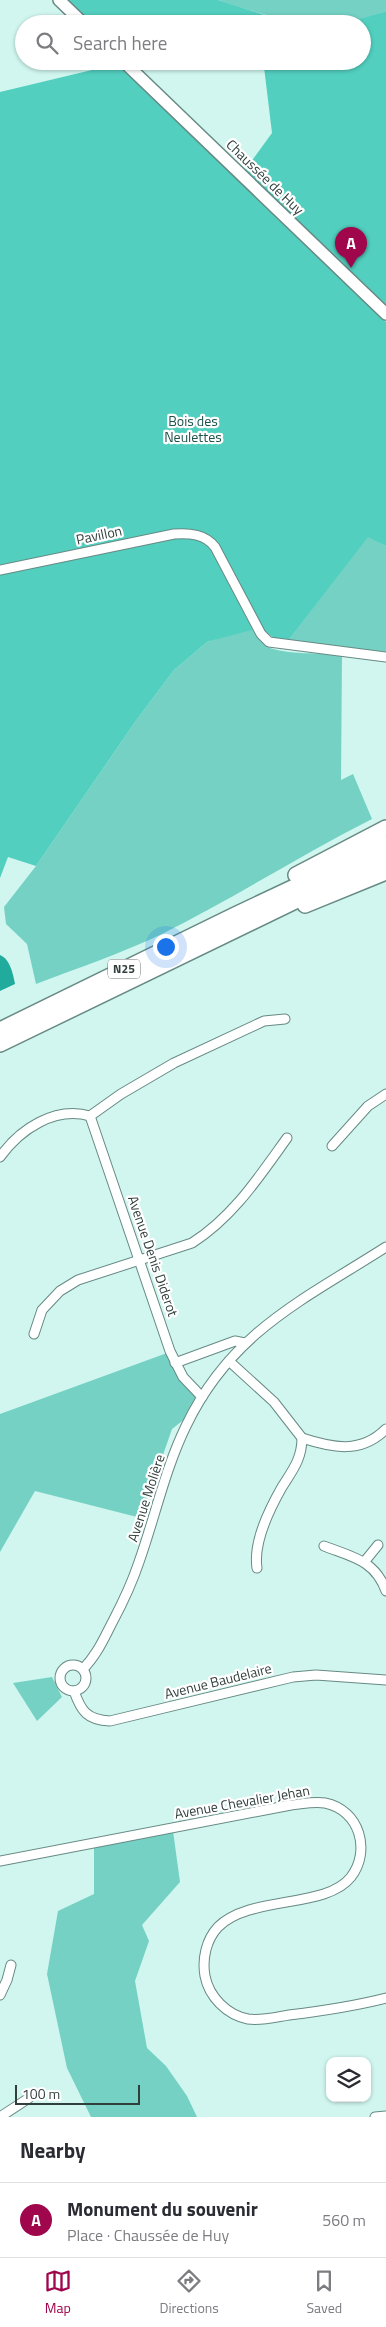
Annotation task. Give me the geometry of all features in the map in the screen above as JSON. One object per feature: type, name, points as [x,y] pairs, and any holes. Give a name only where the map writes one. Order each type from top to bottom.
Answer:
[{"type":"highway","points":[[386,828],[244,902],[234,922],[250,930],[386,872]]},
{"type":"highway","name":"N25","points":[[0,1044],[386,844]]},
{"type":"highway","name":"N25","points":[[0,1030],[234,922],[386,857]]},
{"type":"main road","points":[[59,0],[75,15]]},
{"type":"main road","name":"Chaussée de Huy","points":[[132,70],[386,314]]},
{"type":"street","name":"Pavillon","points":[[0,570],[174,534],[187,533],[203,537],[211,542],[262,634],[269,642],[386,657]]},
{"type":"street","points":[[0,1157],[20,1135],[40,1122],[68,1113],[90,1116],[121,1094],[174,1063],[264,1021],[284,1020]]},
{"type":"street","points":[[332,1146],[356,1117],[386,1094]]},
{"type":"street","name":"Avenue Denis Diderot","points":[[90,1116],[175,1363],[193,1389],[202,1397]]},
{"type":"street","points":[[34,1334],[42,1310],[60,1291],[78,1280],[192,1243],[208,1233],[233,1209],[287,1138]]},
{"type":"street","name":"Avenue Molière","points":[[74,1691],[80,1689],[86,1681],[83,1669],[97,1653],[128,1592],[178,1445],[202,1397],[229,1361],[269,1321],[386,1247]]},
{"type":"street","points":[[175,1363],[235,1341],[245,1343]]},
{"type":"street","points":[[229,1361],[274,1402],[302,1438],[328,1446],[348,1447],[367,1442],[386,1429]]},
{"type":"street","points":[[257,1568],[255,1556],[266,1521],[276,1499],[298,1462],[302,1438]]},
{"type":"street","points":[[365,1561],[378,1545]]},
{"type":"street","points":[[324,1546],[365,1561],[379,1577],[386,1591]]},
{"type":"street","points":[[74,1691],[62,1685],[61,1673],[67,1666],[74,1664],[83,1669]]},
{"type":"street","name":"Avenue Baudelaire","points":[[74,1691],[78,1704],[83,1711],[95,1718],[110,1721],[297,1676],[316,1675],[386,1680]]},
{"type":"street","name":"Avenue Chevalier Jehan","points":[[0,1860],[291,1805],[325,1803],[337,1808],[350,1817],[358,1828],[362,1842],[361,1856],[357,1868],[350,1879],[339,1887],[327,1892],[240,1913],[219,1926],[209,1938],[205,1953],[203,1967],[206,1980],[219,2004],[235,2015],[247,2018],[260,2019],[310,2012],[386,1998]]},
{"type":"street","points":[[0,1995],[8,1980],[11,1965]]},
{"type":"street","points":[[0,2117],[29,2098]]},
{"type":"street","points":[[375,2117],[386,2116]]},
{"type":"shaded area","points":[[218,0],[386,0],[386,11],[371,16],[266,15]]},
{"type":"shaded area","points":[[368,536],[386,546],[386,652],[288,641]]},
{"type":"shaded area","points":[[254,628],[263,643],[275,650],[342,654],[341,780],[353,774],[372,819],[162,934],[116,954],[36,984],[27,944],[6,924],[4,907],[36,866],[135,722],[174,670],[207,642]]},
{"type":"shaded area","points":[[0,955],[9,963],[15,984],[0,991]]},
{"type":"shaded area","points":[[167,1353],[180,1381],[198,1399],[186,1418],[172,1429],[141,1518],[35,1491],[0,1552],[0,1414]]},
{"type":"shaded area","points":[[52,1677],[62,1697],[37,1721],[13,1683]]},
{"type":"shaded area","points":[[173,1831],[180,1882],[142,1925],[149,1941],[135,1981],[147,2048],[166,2066],[187,2096],[197,2117],[91,2117],[67,2068],[47,1974],[58,1911],[94,1894],[94,1846]]},
{"type":"green space","points":[[68,0],[218,0],[265,15],[83,15]]},
{"type":"green space","points":[[386,11],[386,307],[245,170],[272,133],[264,70],[371,70],[371,16]]},
{"type":"green space","name":"Bois des Neulettes","points":[[92,70],[123,70],[386,322],[386,546],[368,537],[288,641],[274,637],[262,627],[207,642],[174,670],[135,722],[36,866],[8,857],[0,878],[0,92]]},
{"type":"place","name":"Monument du souvenir","points":[[351,268]]}]
